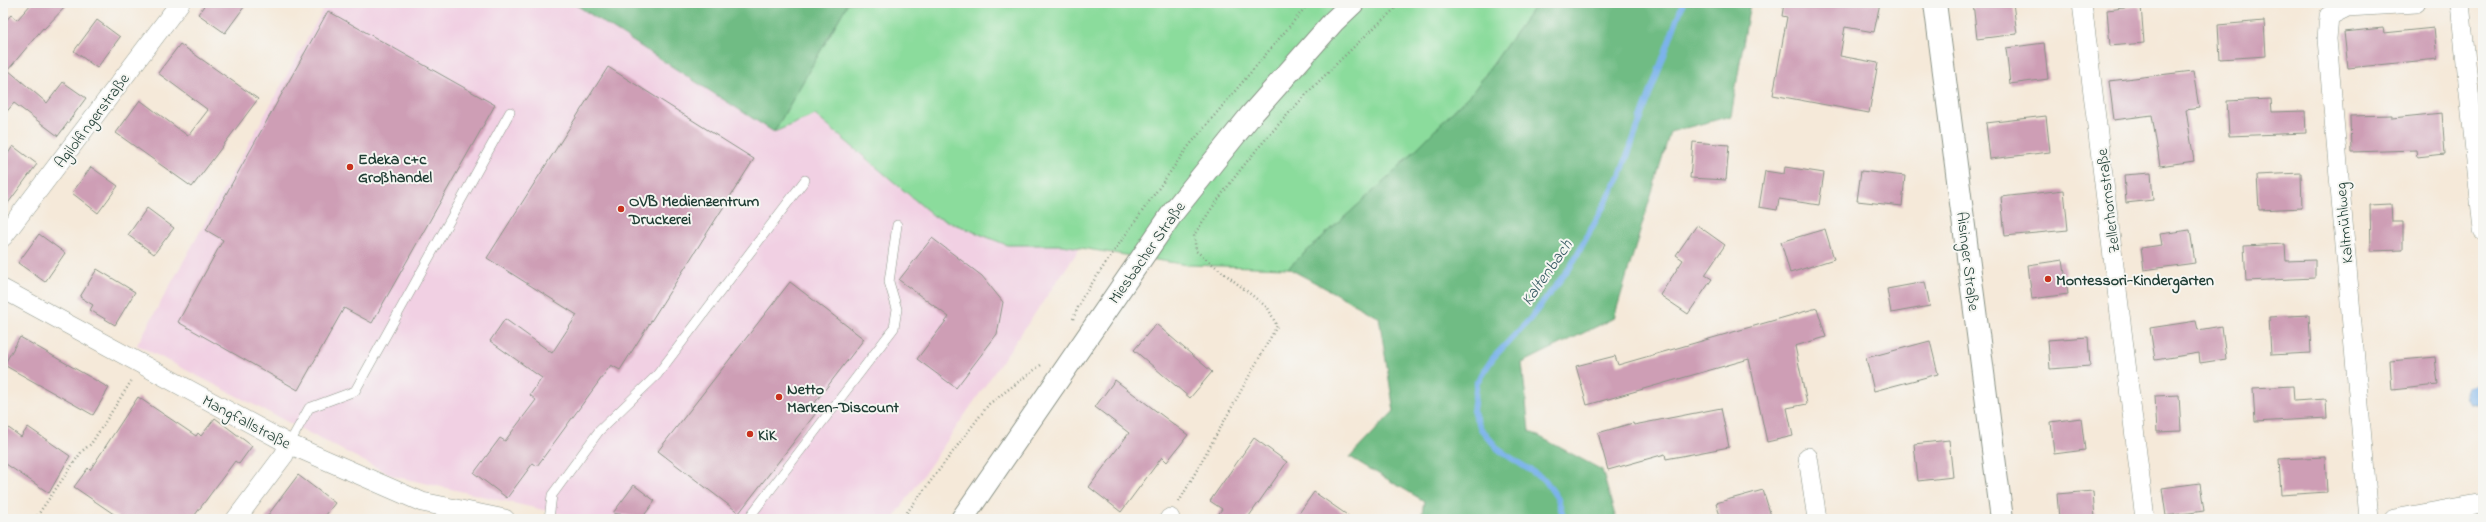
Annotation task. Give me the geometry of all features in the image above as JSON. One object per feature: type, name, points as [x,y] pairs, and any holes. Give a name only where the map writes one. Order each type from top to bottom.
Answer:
[{"type":"main road","name":"Miesbacher Straße","points":[[962,519],[1174,211],[1251,115],[1334,21],[1353,3]]},
{"type":"main road","name":"Aisinger Straße","points":[[1935,3],[2002,519]]},
{"type":"street","name":"Agilolfingerstraße","points":[[3,237],[180,3]]},
{"type":"street","name":"Zellerhornstraße","points":[[2082,3],[2145,519]]},
{"type":"street","name":"Kaltmühlweg","points":[[2369,519],[2327,39],[2330,16],[2347,7],[2416,3]]},
{"type":"street","points":[[2460,3],[2483,230]]},
{"type":"street","name":"Mangfallstraße","points":[[3,289],[289,444],[422,502],[498,519]]},
{"type":"street","points":[[236,519],[284,455],[289,444]]},
{"type":"street","points":[[1808,457],[1817,519]]},
{"type":"street","points":[[2404,518],[2483,503]]},
{"type":"lane","points":[[289,444],[309,408],[355,390],[510,112]]},
{"type":"lane","points":[[549,519],[552,495],[599,430],[657,375],[804,180]]},
{"type":"lane","points":[[748,519],[894,328],[897,309],[888,282],[897,225]]},
{"type":"path","points":[[1070,324],[1082,298],[1188,147],[1309,3]]},
{"type":"path","points":[[1169,518],[1277,326],[1268,308],[1196,251],[1194,236],[1223,193],[1281,121],[1345,54],[1400,3]]},
{"type":"path","points":[[35,519],[82,451],[91,444],[142,364]]},
{"type":"path","points":[[902,519],[989,404],[1042,364]]},
{"type":"shaded area","points":[[327,3],[573,3],[774,132],[815,115],[934,216],[1007,245],[1062,245],[1080,248],[893,519],[584,519],[393,476],[137,345]]},
{"type":"green space","points":[[573,3],[848,3],[774,132]]},
{"type":"green space","points":[[848,3],[1537,3],[1475,89],[1389,177],[1288,268],[1188,265],[1062,245],[1007,245],[934,216],[815,115],[774,132]]},
{"type":"green space","points":[[1537,3],[1750,3],[1731,116],[1670,132],[1614,318],[1522,363],[1529,431],[1602,470],[1616,519],[1421,519],[1424,501],[1350,457],[1394,411],[1379,317],[1288,268],[1389,177],[1475,89]]},
{"type":"water","points":[[2471,384],[2479,384],[2485,390],[2485,398],[2479,404],[2471,404],[2465,398],[2465,390]]},
{"type":"building","points":[[32,3],[69,3],[44,29],[43,28],[8,70],[47,103],[63,82],[86,98],[58,136],[14,103],[3,116],[3,24],[11,15],[17,20]]},
{"type":"building","points":[[206,3],[247,3],[225,33],[198,14]]},
{"type":"building","points":[[1784,3],[1880,3],[1874,32],[1845,27],[1840,56],[1878,63],[1869,113],[1773,95],[1787,17],[1782,16]]},
{"type":"building","points":[[1973,3],[2013,3],[2017,34],[1977,39]]},
{"type":"building","points":[[2141,6],[2144,43],[2110,46],[2107,10]]},
{"type":"building","name":"Edeka c+c Großhandel","points":[[328,11],[495,105],[372,323],[344,308],[298,390],[178,322],[223,240],[206,230]]},
{"type":"building","points":[[97,20],[120,37],[97,68],[74,51]]},
{"type":"building","points":[[2264,21],[2266,56],[2220,59],[2218,25]]},
{"type":"building","points":[[2383,28],[2384,33],[2434,28],[2437,59],[2348,68],[2344,32]]},
{"type":"building","points":[[2044,43],[2048,79],[2010,84],[2006,48]]},
{"type":"building","points":[[180,44],[258,99],[192,187],[116,133],[140,100],[188,136],[208,110],[158,73]]},
{"type":"building","name":"OVB Medienzentrum Druckerei","points":[[608,67],[754,159],[620,370],[611,365],[537,466],[533,463],[507,498],[474,473],[500,438],[505,441],[536,400],[530,395],[542,378],[490,341],[505,319],[552,353],[577,315],[487,258]]},
{"type":"building","points":[[2193,71],[2199,108],[2186,110],[2194,161],[2160,166],[2152,115],[2114,120],[2109,81]]},
{"type":"building","points":[[2271,99],[2272,112],[2305,111],[2306,133],[2229,136],[2227,101]]},
{"type":"building","points":[[2442,113],[2445,154],[2417,157],[2416,150],[2351,152],[2350,116],[2392,115],[2392,118]]},
{"type":"building","points":[[2046,116],[2050,152],[1990,159],[1986,123]]},
{"type":"building","points":[[1693,142],[1729,145],[1726,180],[1690,178]]},
{"type":"building","points":[[13,146],[37,164],[3,210],[3,161]]},
{"type":"building","points":[[91,167],[118,186],[98,213],[72,193]]},
{"type":"building","points":[[1785,167],[1824,173],[1819,205],[1779,199],[1777,210],[1759,207],[1765,171],[1784,174]]},
{"type":"building","points":[[1861,171],[1905,176],[1902,206],[1857,201]]},
{"type":"building","points":[[2151,173],[2153,200],[2126,203],[2124,175]]},
{"type":"building","points":[[2301,173],[2302,208],[2259,210],[2257,175]]},
{"type":"building","points":[[2064,190],[2068,230],[2005,236],[2001,197]]},
{"type":"building","points":[[2391,204],[2392,222],[2403,222],[2403,250],[2371,251],[2370,205]]},
{"type":"building","points":[[147,208],[174,228],[154,254],[128,235]]},
{"type":"building","points":[[1697,225],[1725,245],[1705,275],[1712,279],[1688,314],[1660,295],[1683,260],[1676,255]]},
{"type":"building","points":[[1825,229],[1834,259],[1790,273],[1781,242]]},
{"type":"building","points":[[2190,230],[2195,263],[2144,270],[2141,248],[2162,245],[2160,234]]},
{"type":"building","points":[[39,234],[65,253],[45,282],[18,263]]},
{"type":"building","points":[[932,238],[982,276],[1003,302],[997,334],[956,388],[917,359],[949,317],[899,280]]},
{"type":"building","points":[[2285,244],[2286,261],[2315,260],[2315,278],[2246,281],[2244,246]]},
{"type":"building","name":"Montessori-Kindergarten","points":[[2063,260],[2068,294],[2032,299],[2028,265]]},
{"type":"building","points":[[97,269],[135,292],[115,325],[90,310],[93,305],[80,297]]},
{"type":"building","points":[[790,282],[864,339],[810,409],[816,413],[739,513],[658,451]]},
{"type":"building","points":[[1925,282],[1930,306],[1891,313],[1887,289]]},
{"type":"building","points":[[1817,308],[1826,337],[1795,346],[1807,404],[1787,408],[1793,436],[1767,442],[1749,359],[1587,405],[1576,366],[1615,356],[1618,365]]},
{"type":"building","points":[[2309,315],[2311,353],[2271,355],[2269,317]]},
{"type":"building","points":[[2196,321],[2198,330],[2222,326],[2226,359],[2200,363],[2199,353],[2155,360],[2150,328]]},
{"type":"building","points":[[1156,324],[1212,372],[1190,398],[1134,350]]},
{"type":"building","points":[[20,337],[109,388],[93,415],[4,365]]},
{"type":"building","points":[[2088,337],[2090,366],[2050,369],[2048,340]]},
{"type":"building","points":[[1930,341],[1938,374],[1874,391],[1866,358]]},
{"type":"building","points":[[2435,357],[2438,385],[2392,390],[2390,361]]},
{"type":"building","points":[[1115,380],[1188,435],[1167,462],[1162,457],[1121,512],[1089,487],[1129,433],[1095,407]]},
{"type":"building","points":[[2293,386],[2294,401],[2326,399],[2327,418],[2255,422],[2253,388]]},
{"type":"building","points":[[2179,395],[2181,431],[2157,432],[2155,396]]},
{"type":"building","points":[[138,397],[196,436],[198,433],[201,436],[215,418],[252,446],[239,464],[235,461],[192,519],[121,519],[74,487],[88,468],[90,470]]},
{"type":"building","points":[[1721,408],[1729,447],[1666,459],[1665,454],[1608,470],[1598,433],[1633,423],[1634,425]]},
{"type":"building","points":[[2081,418],[2085,450],[2054,454],[2051,422]]},
{"type":"building","points":[[3,424],[21,437],[28,427],[70,456],[49,493],[3,462]]},
{"type":"building","points":[[1254,438],[1287,462],[1247,519],[1215,519],[1222,509],[1210,501]]},
{"type":"building","points":[[1949,440],[1953,477],[1918,481],[1914,444]]},
{"type":"building","points":[[2325,457],[2327,492],[2281,495],[2279,459]]},
{"type":"building","points":[[298,475],[335,503],[323,519],[265,519]]},
{"type":"building","points":[[2200,483],[2204,511],[2166,516],[2162,488]]},
{"type":"building","points":[[634,485],[655,501],[642,518],[613,513]]},
{"type":"building","points":[[1763,490],[1772,519],[1721,519],[1716,503]]},
{"type":"building","points":[[2093,491],[2095,519],[2059,519],[2057,494]]},
{"type":"building","points":[[1314,492],[1353,519],[1295,519]]},
{"type":"waterway","name":"Kaltenbach","points":[[1564,519],[1558,499],[1545,480],[1499,450],[1481,429],[1473,411],[1477,382],[1493,358],[1530,319],[1571,266],[1620,176],[1683,3]]},
{"type":"place","name":"Edeka c+c Großhandel","points":[[350,167]]},
{"type":"place","name":"OVB Medienzentrum Druckerei","points":[[621,209]]},
{"type":"place","name":"Montessori-Kindergarten","points":[[2048,279]]},
{"type":"place","name":"Netto Marken-Discount","points":[[779,397]]},
{"type":"place","name":"KiK","points":[[750,434]]}]
